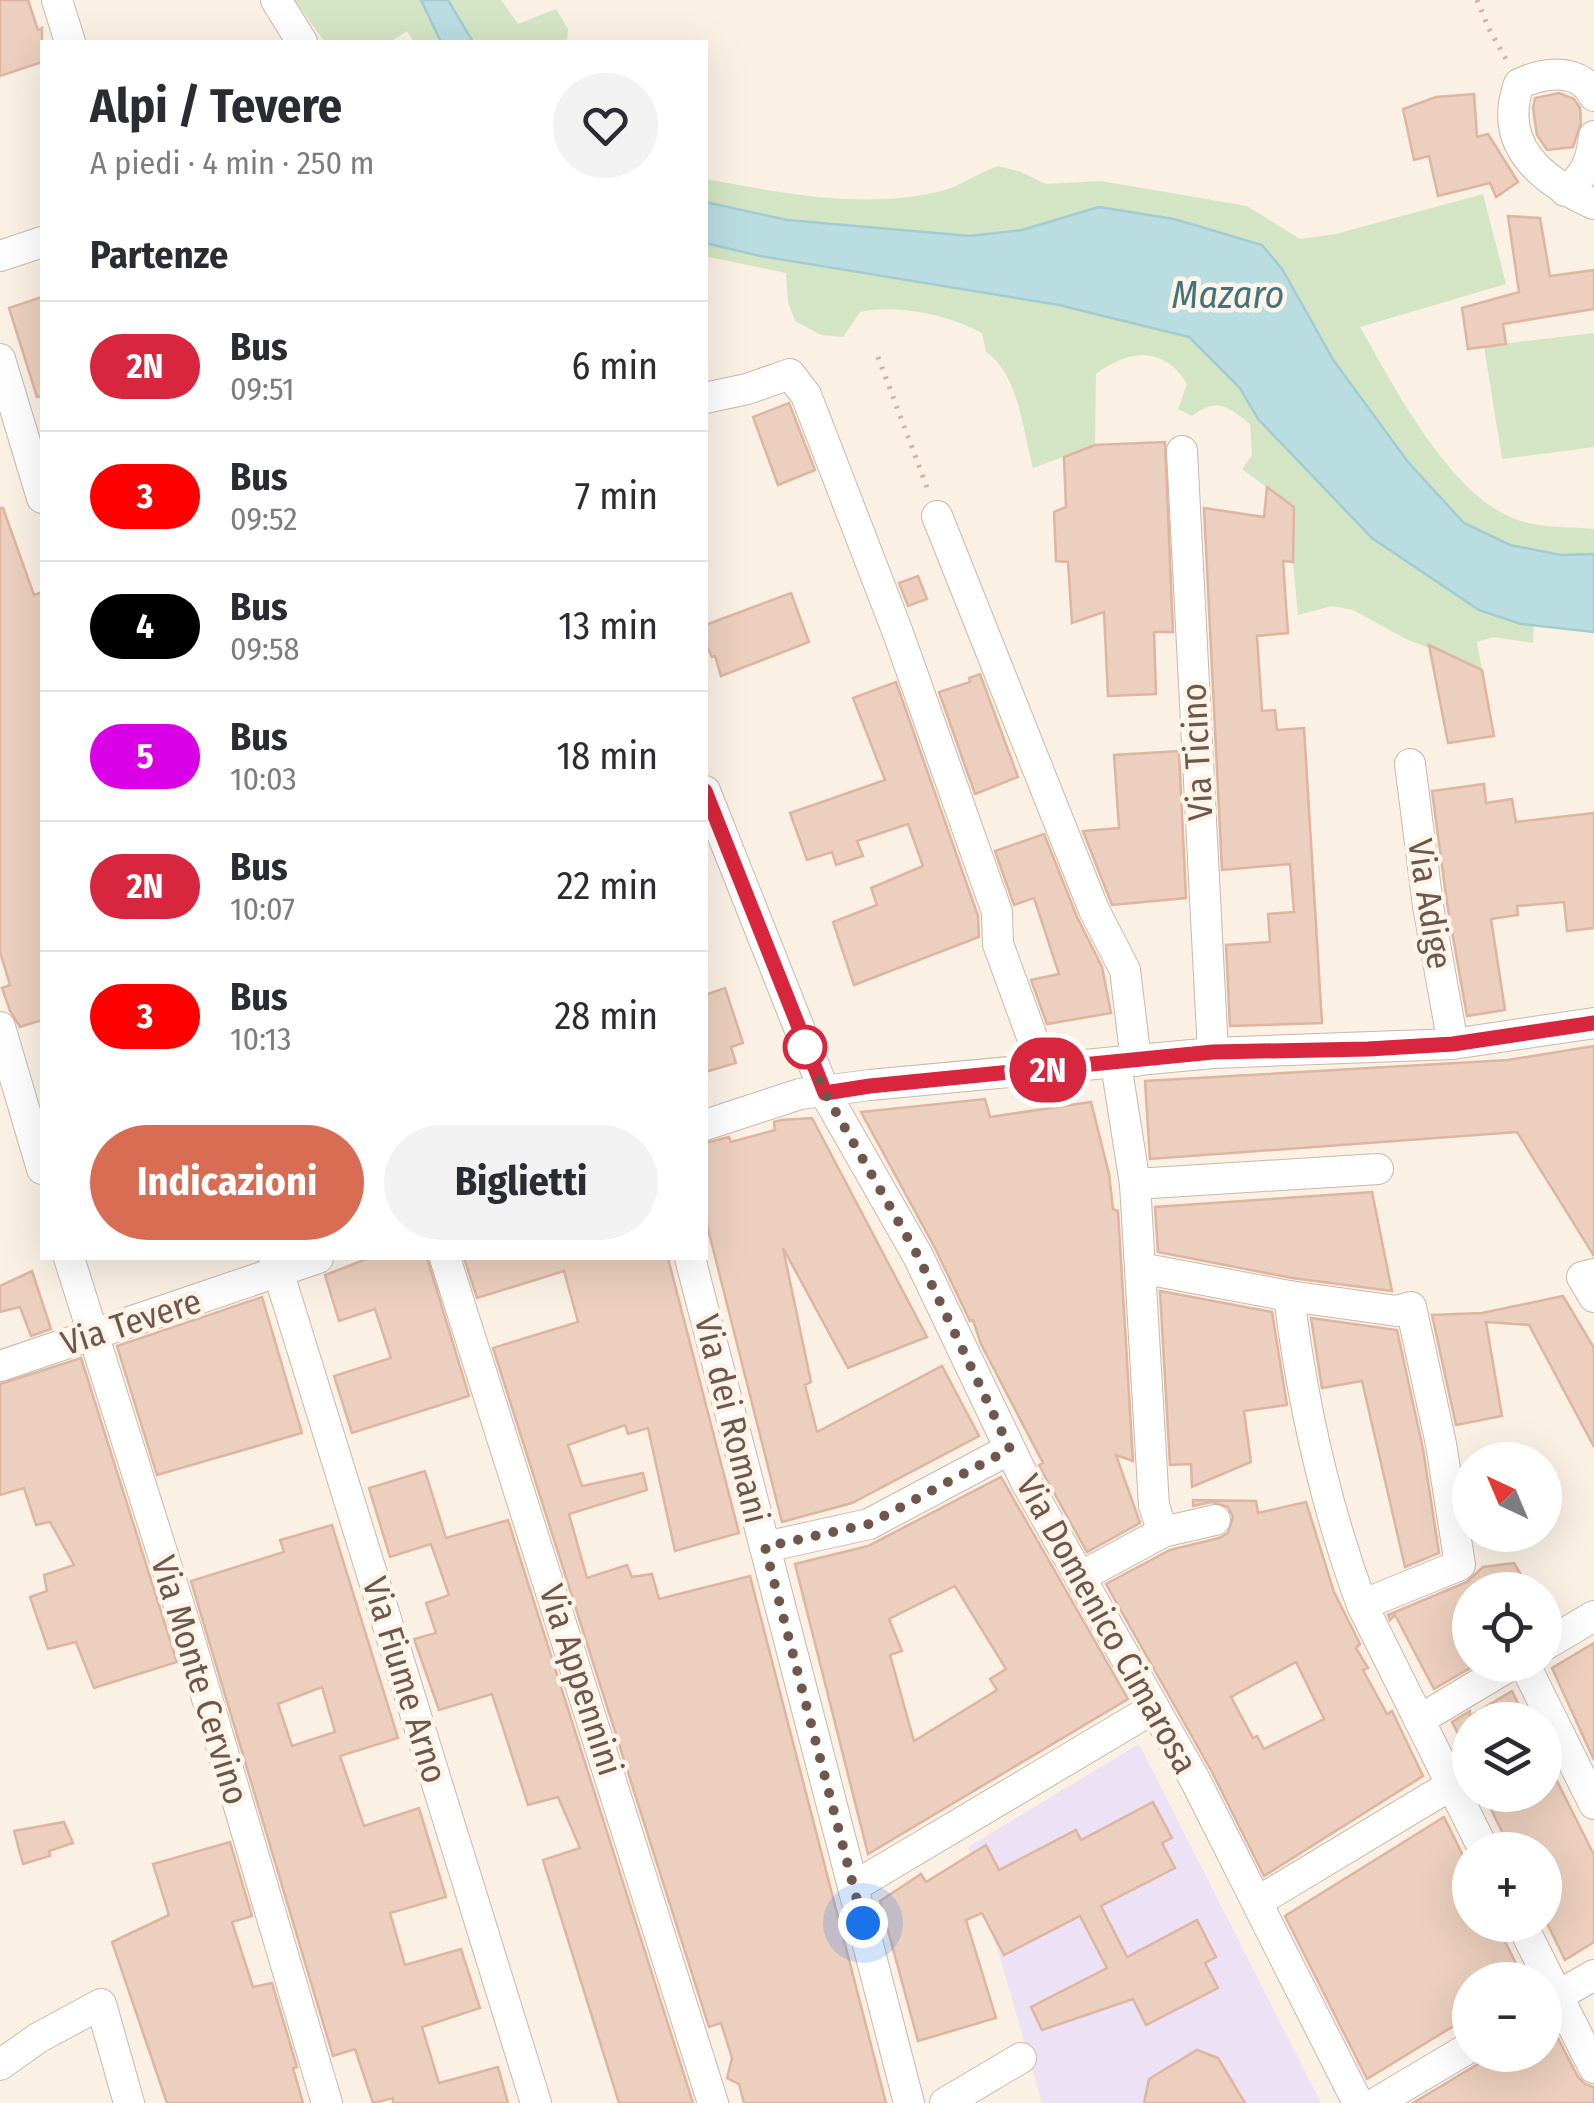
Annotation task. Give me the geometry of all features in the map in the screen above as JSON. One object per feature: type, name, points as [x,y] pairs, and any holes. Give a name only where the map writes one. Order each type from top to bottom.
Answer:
[{"type":"street","points":[[57,0],[69,40]]},
{"type":"street","points":[[276,0],[301,40]]},
{"type":"street","points":[[1594,96],[1589,85],[1564,74],[1536,76],[1518,84],[1512,104],[1513,129],[1546,179],[1594,204]]},
{"type":"street","points":[[1565,191],[1582,178],[1592,158],[1594,136]]},
{"type":"street","points":[[0,256],[40,243]]},
{"type":"street","points":[[0,359],[40,491]]},
{"type":"street","points":[[708,397],[790,374],[806,395],[898,633],[997,912],[998,944],[1044,1070]]},
{"type":"street","name":"Via Ticino","points":[[1182,450],[1213,1052]]},
{"type":"street","points":[[938,516],[1094,910],[1124,970],[1126,1063],[1154,1506],[1163,1532]]},
{"type":"street","name":"Via Adige","points":[[1410,764],[1428,906],[1453,1044]]},
{"type":"street","name":"Via Domenico Cimarosa","points":[[708,799],[825,1093],[918,1256],[1010,1449],[1154,1708],[1358,2103]]},
{"type":"street","points":[[708,1123],[800,1094],[870,1086],[1213,1052],[1453,1044],[1594,1023]]},
{"type":"street","points":[[0,1027],[40,1162]]},
{"type":"street","points":[[1135,1184],[1378,1169]]},
{"type":"street","name":"Via Monte Cervino","points":[[70,1260],[187,1630],[327,2103]]},
{"type":"street","name":"Via Tevere","points":[[0,1366],[276,1265],[306,1260]]},
{"type":"street","name":"Via Appennini","points":[[446,1260],[713,2103]]},
{"type":"street","name":"Via dei Romani","points":[[691,1260],[909,2103]]},
{"type":"street","name":"Via Fiume Arno","points":[[276,1265],[536,2103]]},
{"type":"street","points":[[1140,1268],[1289,1296],[1397,1311],[1410,1307],[1441,1444],[1460,1565],[1362,1605]]},
{"type":"street","points":[[1594,1274],[1582,1277],[1594,1297]]},
{"type":"street","points":[[1257,1902],[1452,1785],[1362,1605],[1325,1492],[1300,1384],[1289,1296]]},
{"type":"street","points":[[765,1547],[869,1524],[1010,1449]]},
{"type":"street","points":[[1080,1578],[1163,1532],[1215,1520]]},
{"type":"street","points":[[1562,1635],[1594,1616]]},
{"type":"street","points":[[1419,1720],[1483,1682]]},
{"type":"street","points":[[1533,1682],[1594,1804]]},
{"type":"street","points":[[854,1887],[1154,1708]]},
{"type":"street","points":[[1562,1993],[1594,1974]]},
{"type":"street","points":[[0,2065],[38,2038],[100,2004],[129,2103]]},
{"type":"street","points":[[1562,2017],[1594,2068]]},
{"type":"street","points":[[945,2103],[1021,2058]]},
{"type":"street","points":[[1376,2103],[1452,2059]]},
{"type":"path","points":[[1478,0],[1518,84]]},
{"type":"path","points":[[878,358],[938,516]]},
{"type":"shaded area","points":[[1139,1744],[1321,2103],[1042,2103],[968,1847]]},
{"type":"green space","points":[[294,0],[421,0],[440,40],[413,40],[407,31],[393,40],[324,40]]},
{"type":"green space","points":[[448,0],[501,0],[518,24],[556,9],[568,29],[567,40],[472,40]]},
{"type":"green space","points":[[998,166],[1046,184],[1101,181],[1247,206],[1300,239],[1336,234],[1483,194],[1506,284],[1360,327],[1426,437],[1469,488],[1493,508],[1518,520],[1594,529],[1594,554],[1561,555],[1510,545],[1464,523],[1408,462],[1334,361],[1282,269],[1262,245],[1174,219],[1099,207],[1022,230],[970,236],[787,220],[708,203],[708,180],[853,199],[913,197],[955,186]]},
{"type":"green space","points":[[708,244],[760,256],[1059,305],[1189,337],[1240,388],[1258,419],[1479,610],[1534,626],[1533,643],[1494,637],[1477,642],[1482,670],[1404,638],[1353,610],[1332,606],[1298,615],[1293,562],[1294,507],[1242,469],[1252,455],[1250,424],[1222,406],[1209,407],[1192,416],[1178,409],[1187,384],[1178,371],[1157,357],[1133,356],[1096,374],[1095,445],[1033,468],[1013,389],[1006,374],[986,352],[982,333],[938,316],[890,309],[860,312],[843,337],[821,335],[795,321],[788,302],[786,273],[708,257]]},
{"type":"green space","points":[[1594,333],[1594,447],[1502,459],[1484,346]]},
{"type":"water","points":[[421,0],[448,0],[472,40],[440,40]]},
{"type":"water","name":"Mazaro","points":[[708,203],[787,220],[970,236],[1022,230],[1099,207],[1174,219],[1262,245],[1282,269],[1334,361],[1408,462],[1464,523],[1510,545],[1561,555],[1594,554],[1594,632],[1521,624],[1479,610],[1372,538],[1258,419],[1240,388],[1189,337],[1059,305],[760,256],[708,244]]},
{"type":"building","points":[[0,0],[28,0],[38,30],[42,28],[40,63],[0,76]]},
{"type":"building","points":[[1559,93],[1574,99],[1580,108],[1581,123],[1573,147],[1547,150],[1537,135],[1535,98]]},
{"type":"building","points":[[1474,94],[1477,137],[1488,134],[1518,182],[1496,197],[1490,183],[1438,196],[1429,156],[1414,160],[1403,109],[1436,97]]},
{"type":"building","points":[[1508,216],[1540,218],[1550,276],[1594,270],[1594,309],[1503,324],[1506,344],[1468,349],[1462,308],[1519,292]]},
{"type":"building","points":[[40,298],[40,396],[37,397],[9,308]]},
{"type":"building","points":[[789,403],[815,470],[778,485],[753,417]]},
{"type":"building","points":[[1165,442],[1173,632],[1154,632],[1156,694],[1108,696],[1104,612],[1072,623],[1068,562],[1056,561],[1054,512],[1066,507],[1064,457],[1095,445]]},
{"type":"building","points":[[1267,487],[1294,507],[1293,562],[1283,561],[1288,633],[1257,636],[1262,711],[1275,710],[1277,730],[1304,728],[1322,1023],[1230,1026],[1226,945],[1270,942],[1268,914],[1294,912],[1290,864],[1222,870],[1204,508],[1264,517]]},
{"type":"building","points":[[3,508],[34,595],[40,593],[40,1021],[20,1027],[10,1011],[2,988],[10,985],[0,952]]},
{"type":"building","points":[[918,576],[927,599],[908,606],[899,583]]},
{"type":"building","points":[[791,593],[809,642],[721,676],[715,656],[708,649],[708,624]]},
{"type":"building","points":[[1429,645],[1482,670],[1494,736],[1448,743]]},
{"type":"building","points":[[980,674],[1018,777],[975,794],[939,692],[970,682],[969,678]]},
{"type":"building","points":[[896,682],[978,916],[979,937],[854,985],[833,922],[877,905],[871,888],[923,866],[908,824],[857,841],[863,856],[836,865],[832,852],[807,860],[790,813],[885,780],[853,698]]},
{"type":"building","points":[[1179,751],[1186,898],[1112,905],[1083,831],[1119,828],[1114,755]]},
{"type":"building","points":[[1484,784],[1486,803],[1512,799],[1516,822],[1594,813],[1594,928],[1567,931],[1564,902],[1517,906],[1518,915],[1491,919],[1505,1010],[1467,1016],[1432,791]]},
{"type":"building","points":[[1044,834],[1102,967],[1111,1013],[1047,1024],[1031,980],[1059,974],[1034,898],[1014,905],[995,851]]},
{"type":"building","points":[[725,988],[743,1043],[731,1047],[736,1063],[708,1071],[708,994]]},
{"type":"building","points":[[1594,1046],[1594,1256],[1517,1132],[1150,1159],[1145,1081],[1508,1060]]},
{"type":"building","points":[[985,1099],[990,1117],[1091,1102],[1109,1174],[1113,1209],[1118,1211],[1133,1461],[1116,1455],[1140,1523],[1087,1552],[1039,1465],[1043,1463],[981,1344],[973,1320],[970,1321],[861,1112]]},
{"type":"building","points":[[812,1118],[927,1337],[848,1368],[783,1248],[811,1382],[805,1385],[817,1432],[942,1366],[979,1436],[852,1503],[782,1522],[708,1229],[708,1142],[729,1137],[731,1142],[775,1130],[774,1122]]},
{"type":"building","points":[[1372,1192],[1392,1291],[1292,1278],[1158,1252],[1155,1207]]},
{"type":"building","points":[[364,1260],[428,1260],[469,1396],[352,1433],[334,1376],[391,1358],[375,1309],[339,1321],[325,1275]]},
{"type":"building","points":[[465,1260],[669,1260],[739,1533],[675,1551],[648,1428],[628,1434],[625,1425],[568,1445],[582,1486],[643,1473],[647,1490],[569,1514],[587,1578],[627,1565],[632,1577],[652,1574],[659,1599],[750,1576],[886,2103],[744,2103],[739,2084],[727,2078],[732,2058],[721,2023],[709,2027],[493,1348],[578,1322],[564,1271],[477,1298]]},
{"type":"building","points":[[32,1271],[51,1329],[31,1336],[20,1307],[0,1312],[0,1286]]},
{"type":"building","points":[[1160,1291],[1272,1312],[1287,1405],[1244,1411],[1251,1462],[1192,1487],[1191,1464],[1170,1465]]},
{"type":"building","points":[[1563,1296],[1594,1348],[1594,1447],[1529,1325],[1486,1322],[1502,1416],[1456,1425],[1432,1315],[1482,1313]]},
{"type":"building","points":[[262,1297],[302,1433],[157,1475],[117,1346]]},
{"type":"building","points":[[1311,1318],[1397,1330],[1423,1449],[1439,1553],[1405,1567],[1362,1381],[1322,1388]]},
{"type":"building","points":[[81,1358],[177,1662],[94,1688],[76,1642],[48,1649],[30,1597],[47,1591],[44,1575],[74,1565],[50,1522],[36,1525],[24,1488],[0,1495],[0,1384]]},
{"type":"building","points":[[425,1471],[446,1538],[508,1520],[693,2103],[619,2103],[543,1860],[580,1848],[558,1797],[528,1805],[492,1694],[439,1710],[414,1639],[436,1633],[426,1603],[449,1595],[431,1544],[390,1557],[369,1488]]},
{"type":"building","points":[[1001,1477],[1128,1699],[868,1854],[795,1564],[868,1546]],"holes":[[[955,1586],[1006,1669],[990,1679],[997,1690],[914,1741],[890,1655],[902,1651],[889,1619]]]},
{"type":"building","points":[[1193,1500],[1256,1501],[1258,1513],[1306,1502],[1334,1592],[1360,1644],[1356,1648],[1368,1668],[1363,1670],[1387,1714],[1392,1711],[1423,1776],[1264,1876],[1212,1772],[1106,1584],[1170,1550],[1228,1533],[1233,1517],[1228,1507],[1212,1502],[1193,1506]],"holes":[[[1296,1662],[1324,1719],[1264,1749],[1257,1736],[1253,1738],[1231,1697]]]},
{"type":"building","points":[[332,1525],[398,1738],[340,1756],[364,1826],[419,1808],[446,1897],[390,1913],[405,1965],[461,1949],[480,2008],[422,2027],[439,2083],[498,2067],[508,2103],[393,2103],[393,2098],[373,2103],[355,2049],[333,2056],[191,1581],[284,1552],[280,1540]],"holes":[[[322,1687],[335,1732],[292,1746],[278,1704]]]},
{"type":"building","points":[[1514,1563],[1519,1572],[1478,1572],[1483,1567]]},
{"type":"building","points":[[1452,1588],[1452,1678],[1434,1689],[1395,1615],[1390,1620],[1388,1615]]},
{"type":"building","points":[[1594,1643],[1594,1760],[1558,1682],[1562,1682],[1562,1662]]},
{"type":"building","points":[[1512,1691],[1517,1702],[1494,1702]]},
{"type":"building","points":[[1562,1791],[1594,1855],[1594,1942],[1565,1960],[1556,1942],[1562,1942],[1562,1832],[1502,1832],[1492,1812],[1562,1812]]},
{"type":"building","points":[[1153,1802],[1172,1838],[1162,1843],[1175,1868],[1101,1906],[1127,1957],[1197,1920],[1216,1957],[1205,1963],[1218,1988],[1146,2025],[1133,1999],[1042,2030],[1031,2007],[1107,1968],[1080,1916],[1004,1955],[982,1913],[966,1920],[996,2018],[918,2041],[880,1901],[921,1874],[926,1882],[986,1845],[999,1870],[1076,1830],[1081,1840]]},
{"type":"building","points":[[1444,1817],[1452,1833],[1452,1942],[1505,1942],[1515,1962],[1452,1962],[1452,2027],[1367,2079],[1285,1916]]},
{"type":"building","points":[[64,1822],[73,1843],[49,1851],[50,1856],[23,1864],[14,1831]]},
{"type":"building","points":[[230,1842],[252,1916],[232,1922],[253,1987],[272,1983],[297,2067],[293,2068],[303,2103],[167,2103],[112,1942],[169,1915],[153,1864]]},
{"type":"building","points":[[1562,2046],[1578,2077],[1594,2087],[1594,2103],[1413,2103],[1465,2072],[1562,2072]]},
{"type":"building","points":[[1197,2050],[1218,2058],[1245,2103],[1144,2103],[1149,2079]]},
{"type":"bus line","name":"2N","points":[[708,799],[825,1093],[1213,1052],[1453,1044],[1594,1023]]},
{"type":"route","points":[[805,1047],[825,1093],[918,1256],[1010,1449],[869,1524],[765,1547],[863,1923]]}]
